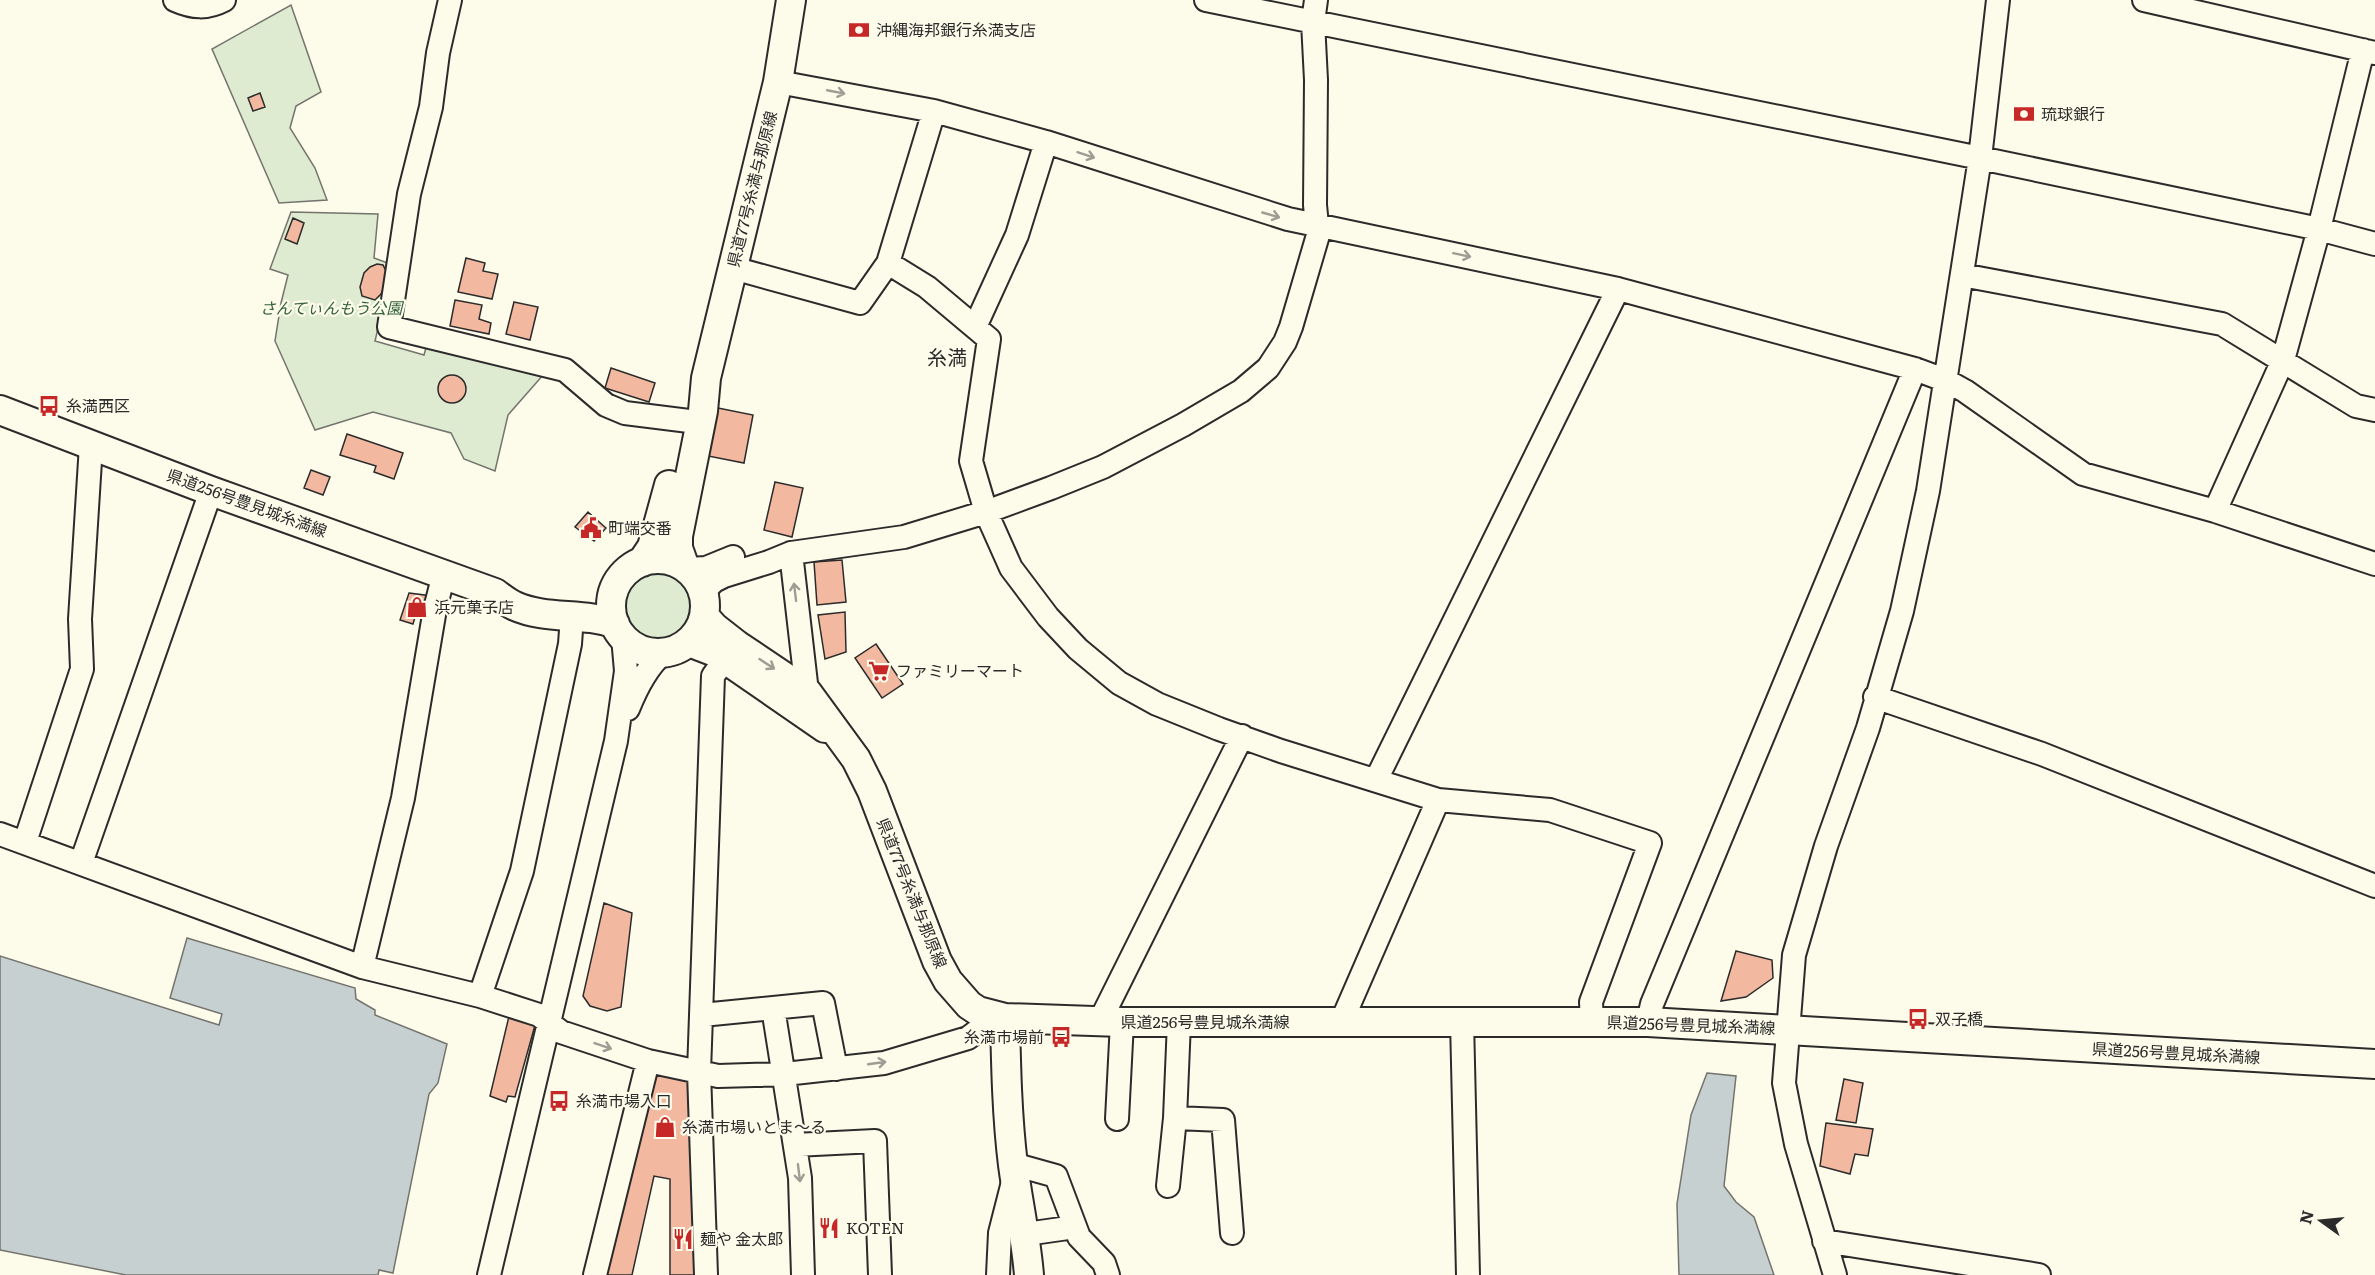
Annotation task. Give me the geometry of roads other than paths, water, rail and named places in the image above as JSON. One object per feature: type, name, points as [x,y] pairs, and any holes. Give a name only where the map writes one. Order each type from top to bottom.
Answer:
[{"type":"main road","name":"県道77号糸満与那原線","points":[[642,562],[652,547],[689,421],[706,378],[778,82],[791,0]]},
{"type":"main road","name":"県道77号糸満与那原線","points":[[706,378],[703,411],[678,536],[678,548],[695,586],[714,627],[807,692],[856,759],[872,792],[937,961],[948,981],[961,998],[978,1011],[1001,1017]]},
{"type":"main road","name":"県道256号豊見城糸満線","points":[[0,410],[211,491],[495,593],[522,608],[603,619],[619,631]]},
{"type":"main road","points":[[655,559],[668,560],[695,586],[699,630],[689,642],[677,649],[663,653],[648,652],[634,646],[619,631],[612,599],[616,586],[622,576],[642,562],[655,559]]},
{"type":"main road","name":"県道256号豊見城糸満線","points":[[495,593],[518,594],[547,600],[586,600],[604,595],[616,586]]},
{"type":"main road","name":"県道77号糸満与那原線","points":[[689,642],[725,658],[840,737]]},
{"type":"main road","name":"県道256号豊見城糸満線","points":[[1001,1017],[1111,1022],[1648,1023],[2375,1064]]},
{"type":"main road","points":[[1001,1017],[1014,1169],[1026,1234],[1029,1275]]},
{"type":"street","points":[[175,0],[188,6],[204,8],[224,0]]},
{"type":"street","points":[[450,0],[438,53],[431,107],[409,195],[389,327],[565,370],[606,405],[625,413],[689,421]]},
{"type":"street","points":[[1206,0],[1314,11],[1980,158],[2319,229],[2375,244]]},
{"type":"street","points":[[1835,1275],[1796,1144],[1784,1083],[1794,955],[1822,856],[1868,728],[1875,697],[1902,611],[1928,491],[1947,381],[1980,158],[1998,0]]},
{"type":"street","points":[[2144,0],[2233,9],[2369,52],[2283,360],[2215,511]]},
{"type":"street","points":[[695,586],[706,568],[756,551],[791,553],[904,537],[986,512],[1103,467],[1222,403],[1258,378],[1277,356],[1291,327],[1316,247],[1314,11]]},
{"type":"street","points":[[778,82],[934,111],[1046,142],[1260,211],[1618,289],[1915,369],[1947,381],[1990,407],[2083,474],[2215,511],[2375,564]]},
{"type":"street","points":[[733,268],[860,303],[888,263],[934,111]]},
{"type":"street","points":[[975,327],[1017,235],[1046,142]]},
{"type":"street","points":[[888,263],[927,287],[989,339],[971,461],[986,512],[1011,568],[1048,617],[1078,649],[1119,683],[1157,704],[1281,751],[1438,800],[1550,810],[1650,843],[1591,1002],[1592,1022]]},
{"type":"street","points":[[1962,275],[2222,324],[2356,406],[2375,410]]},
{"type":"street","points":[[1376,780],[1618,289]]},
{"type":"street","points":[[1648,1023],[1661,982],[1915,369]]},
{"type":"street","points":[[25,842],[82,669],[80,619],[91,445]]},
{"type":"street","points":[[81,862],[211,491]]},
{"type":"street","points":[[791,553],[807,692]]},
{"type":"street","points":[[363,967],[403,798],[435,609],[444,574]]},
{"type":"street","points":[[480,996],[522,871],[570,644],[572,616]]},
{"type":"street","points":[[489,1275],[616,741],[626,671],[619,631]]},
{"type":"street","points":[[616,741],[631,702],[644,677],[654,661],[663,653]]},
{"type":"street","points":[[706,1275],[699,1072],[713,676],[725,658]]},
{"type":"street","points":[[1875,697],[2042,754],[2375,886]]},
{"type":"street","points":[[1117,1119],[1111,1022],[1242,736]]},
{"type":"street","points":[[1341,1023],[1438,800]]},
{"type":"street","points":[[0,834],[363,967],[480,996],[539,1015],[561,1032],[648,1061],[718,1076],[785,1074],[884,1063],[968,1038],[1001,1017]]},
{"type":"street","points":[[702,1015],[823,1003],[836,1069]]},
{"type":"street","points":[[773,1008],[800,1178],[803,1275]]},
{"type":"street","points":[[1462,1021],[1468,1275]]},
{"type":"street","points":[[1168,1186],[1175,1118],[1179,1022]]},
{"type":"street","points":[[595,1275],[648,1061]]},
{"type":"street","points":[[1175,1118],[1223,1120],[1232,1233]]},
{"type":"street","points":[[795,1145],[875,1141],[880,1275]]},
{"type":"street","points":[[998,1275],[1000,1233],[1014,1169],[1056,1176],[1079,1237],[1104,1263],[1108,1275]]},
{"type":"street","points":[[1026,1234],[1076,1227]]},
{"type":"street","points":[[1824,1241],[2039,1275]]},
{"type":"place","name":"沖縄海邦銀行糸満支店","points":[[859,30]]},
{"type":"place","name":"琉球銀行","points":[[2024,114]]},
{"type":"place","name":"糸満西区","points":[[49,406]]},
{"type":"place","name":"町端交番","points":[[591,528]]},
{"type":"place","name":"浜元菓子店","points":[[417,607]]},
{"type":"place","name":"ファミリーマート","points":[[879,671]]},
{"type":"place","name":"双子橋","points":[[1918,1019]]},
{"type":"place","name":"糸満市場前","points":[[1061,1037]]},
{"type":"place","name":"糸満市場入口","points":[[559,1101]]},
{"type":"place","name":"糸満市場いとま～る","points":[[665,1127]]},
{"type":"place","name":"KOTEN","points":[[829,1228]]},
{"type":"place","name":"麺や 金太郎","points":[[683,1239]]},
{"type":"district","name":"糸満","points":[[947,358]]},
{"type":"park label","name":"さんてぃんもう公園","points":[[331,308]]}]
